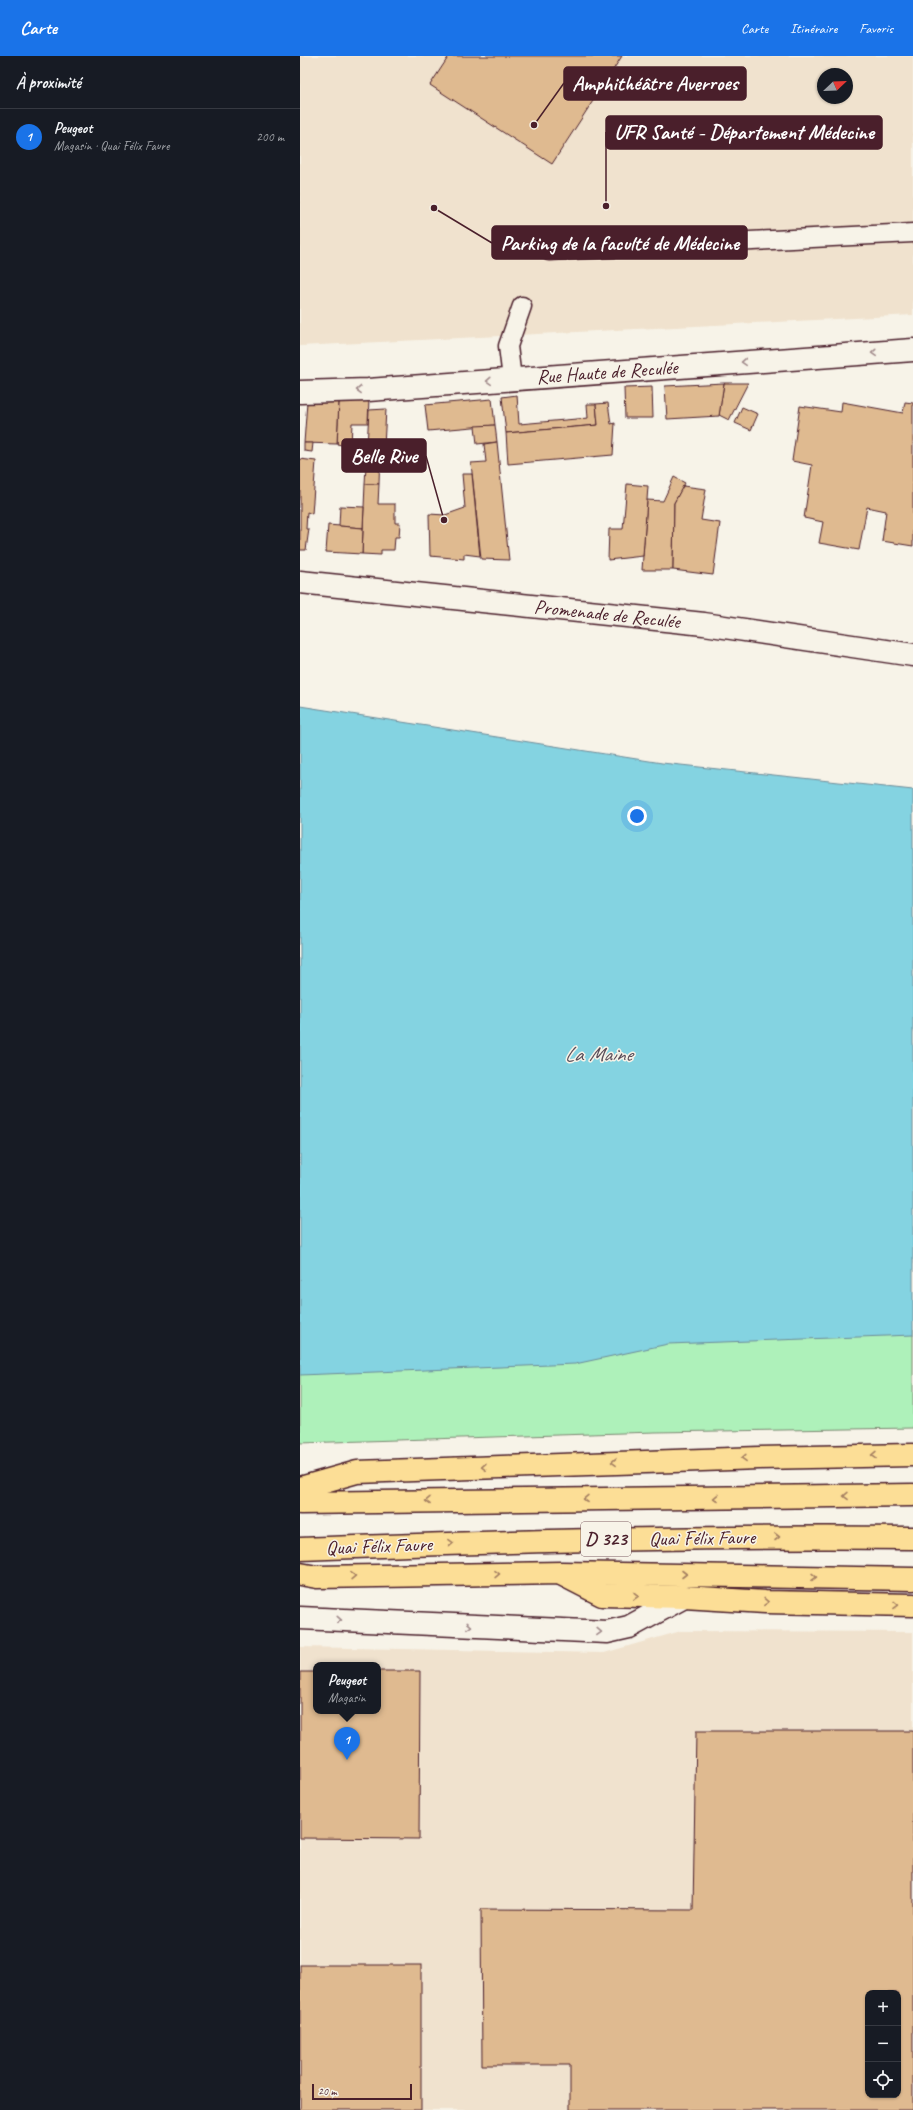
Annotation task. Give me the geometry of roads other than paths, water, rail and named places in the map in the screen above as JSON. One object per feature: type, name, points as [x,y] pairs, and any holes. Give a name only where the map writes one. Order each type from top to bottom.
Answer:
[{"type":"highway","points":[[300,1488],[357,1472],[759,1458],[913,1455]]},
{"type":"highway","name":"Quai Félix Faure","points":[[300,1503],[913,1495]]},
{"type":"highway","name":"Quai Félix Faure","points":[[300,1549],[496,1541],[686,1538],[913,1538]]},
{"type":"highway","points":[[300,1574],[317,1577],[561,1573],[913,1579]]},
{"type":"highway","points":[[561,1573],[602,1595],[684,1597],[765,1602],[913,1605]]},
{"type":"street","name":"Rue Haute de Reculée","points":[[300,392],[368,390],[913,350]]},
{"type":"street","name":"Promenade de Reculée","points":[[300,582],[704,624],[913,655]]},
{"type":"street","points":[[300,1618],[607,1632],[629,1627],[684,1597]]},
{"type":"lane","points":[[549,251],[913,233]]},
{"type":"lane","points":[[512,379],[508,346],[522,306]]},
{"type":"water","name":"La Maine","points":[[300,706],[662,763],[913,790],[913,1335],[668,1344],[575,1364],[300,1375]]},
{"type":"place","name":"Amphithéâtre Averroes","points":[[534,125]]},
{"type":"place","name":"UFR Santé - Département Médecine","points":[[606,206]]},
{"type":"place","name":"Parking de la faculté de Médecine","points":[[434,208]]},
{"type":"place","name":"Belle Rive","points":[[444,520]]},
{"type":"place","name":"Peugeot","points":[[347,1760]]}]
